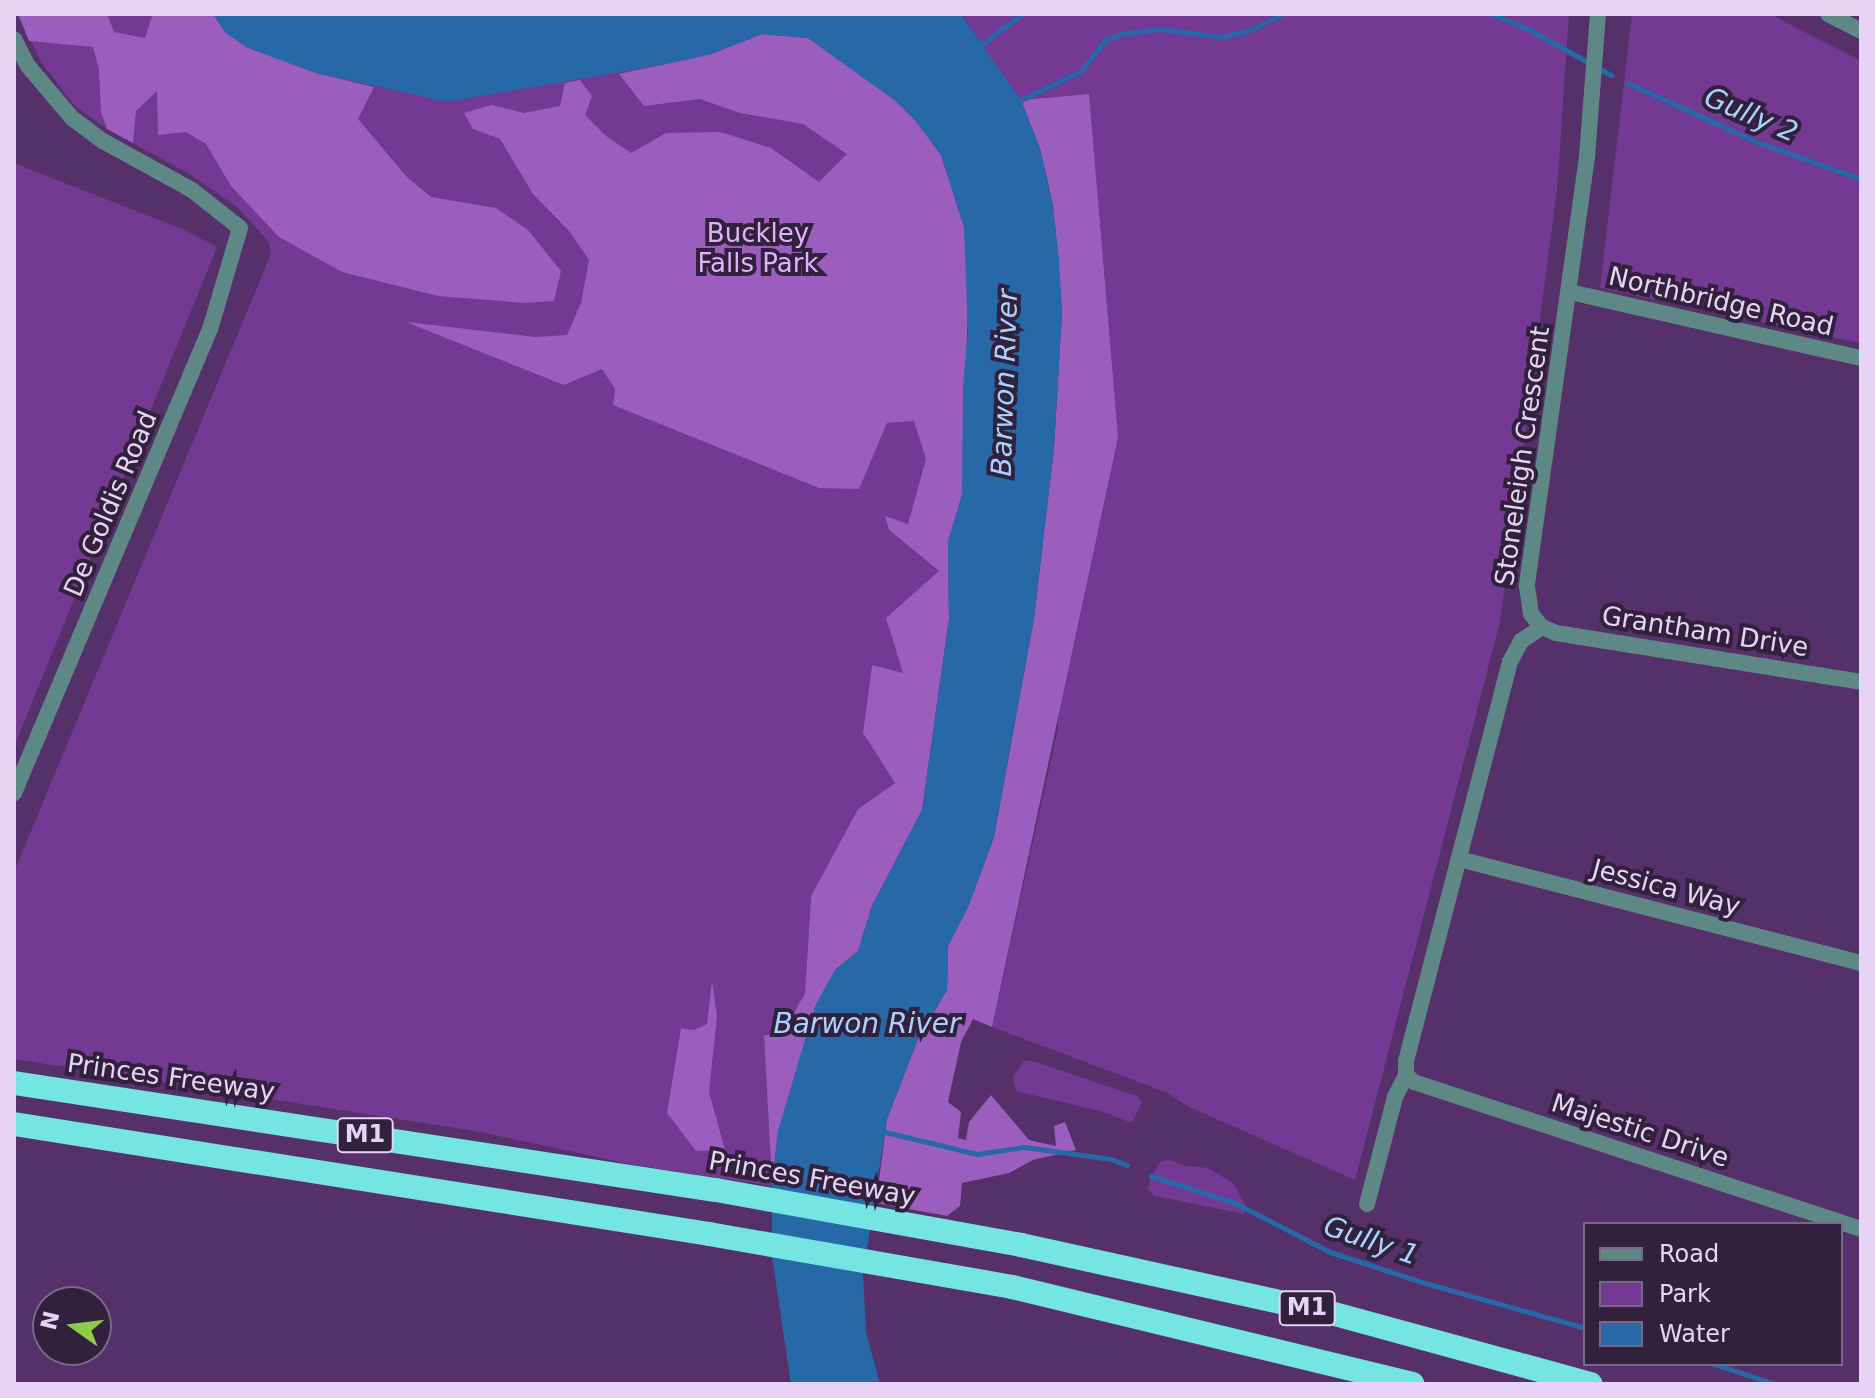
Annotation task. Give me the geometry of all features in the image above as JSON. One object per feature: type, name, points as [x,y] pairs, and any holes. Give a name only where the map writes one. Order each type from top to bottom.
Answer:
[{"type":"highway","name":"Princes Freeway","points":[[14,1083],[716,1190],[1021,1245],[1331,1313],[1590,1384]]},
{"type":"highway","name":"M1","points":[[14,1124],[709,1234],[1012,1287],[1412,1384]]},
{"type":"street","name":"Stoneleigh Crescent","points":[[1542,627],[1531,614],[1527,586],[1587,157],[1598,14]]},
{"type":"street","points":[[1828,14],[1861,31]]},
{"type":"street","name":"De Goldis Road","points":[[14,39],[28,66],[72,118],[103,141],[192,190],[240,228],[210,329],[14,793]]},
{"type":"street","name":"Northbridge Road","points":[[1570,292],[1861,358]]},
{"type":"street","points":[[1367,1204],[1395,1097],[1406,1075],[1406,1061],[1510,662],[1521,641],[1542,627]]},
{"type":"street","name":"Grantham Drive","points":[[1542,627],[1556,633],[1861,682]]},
{"type":"street","name":"Jessica Way","points":[[1459,859],[1861,963]]},
{"type":"street","name":"Majestic Drive","points":[[1406,1075],[1414,1082],[1840,1222]]},
{"type":"green space","name":"Buckley Falls Park","points":[[17,14],[213,14],[225,32],[246,47],[316,73],[447,102],[648,66],[835,55],[948,542],[886,516],[889,530],[939,571],[904,674],[872,665],[863,733],[895,783],[858,809],[811,896],[805,993],[782,1035],[764,1035],[772,1186],[634,1165],[475,1131],[14,1059],[14,872],[271,254],[269,242],[237,207],[191,175],[107,129],[75,106],[43,65]]},
{"type":"green space","points":[[18,14],[107,14],[114,32],[145,38],[153,14],[213,14],[225,32],[246,47],[316,73],[374,87],[358,119],[406,176],[431,197],[496,208],[528,230],[561,271],[554,301],[525,303],[438,296],[342,272],[279,237],[231,186],[206,144],[186,132],[158,135],[157,91],[136,111],[133,143],[107,129],[101,112],[99,70],[93,47],[29,41]]},
{"type":"green space","points":[[961,14],[1569,14],[1557,190],[1500,622],[1355,1180],[1187,1106],[1168,1093],[992,1027],[1058,728],[1088,94],[1021,100]]},
{"type":"green space","points":[[1632,14],[1770,14],[1861,61],[1861,343],[1600,288]]},
{"type":"green space","name":"Buckley Falls Park","points":[[762,34],[808,38],[894,99],[916,121],[941,155],[964,227],[969,275],[962,495],[948,542],[949,619],[922,810],[872,906],[858,951],[835,970],[778,1131],[772,1186],[764,1035],[782,1035],[805,993],[811,896],[858,809],[895,783],[863,733],[872,665],[903,673],[886,618],[939,571],[889,530],[885,516],[908,524],[926,459],[914,421],[887,423],[859,489],[819,488],[613,405],[615,389],[602,369],[564,385],[406,322],[535,337],[567,335],[581,303],[589,260],[570,232],[533,194],[500,139],[473,129],[464,113],[491,105],[524,113],[560,106],[565,83],[580,80],[592,96],[585,115],[606,136],[631,153],[666,133],[720,132],[771,148],[819,182],[847,154],[803,124],[740,113],[700,99],[644,106],[619,74],[711,54]]},
{"type":"green space","points":[[1089,94],[1118,437],[992,1027],[973,1019],[961,1042],[948,1102],[961,1112],[958,1138],[966,1140],[969,1122],[991,1095],[1029,1140],[1056,1146],[1054,1126],[1065,1122],[1076,1150],[1033,1160],[1009,1173],[962,1183],[960,1206],[947,1216],[876,1203],[887,1119],[918,1039],[947,990],[948,946],[968,907],[994,837],[1034,618],[1054,448],[1062,311],[1053,205],[1040,149],[1021,100]]},
{"type":"green space","points":[[14,163],[182,229],[217,247],[14,747]]},
{"type":"green space","points":[[712,981],[717,1016],[709,1092],[725,1150],[696,1151],[667,1113],[681,1028],[694,1030],[707,1024]]},
{"type":"green space","points":[[1024,1061],[1033,1061],[1137,1096],[1142,1102],[1133,1121],[1129,1122],[1104,1112],[1016,1091],[1013,1077]]},
{"type":"green space","points":[[1169,1159],[1181,1165],[1208,1168],[1233,1183],[1245,1204],[1244,1214],[1155,1196],[1148,1189],[1150,1180],[1160,1162]]},
{"type":"water","name":"Barwon River","points":[[213,14],[961,14],[1021,100],[1040,149],[1053,205],[1059,260],[1062,311],[1054,448],[1034,618],[994,837],[968,907],[948,946],[947,990],[918,1039],[887,1119],[863,1274],[866,1332],[880,1384],[791,1384],[772,1256],[772,1186],[778,1131],[815,1006],[835,970],[858,951],[872,906],[922,810],[949,619],[948,542],[962,495],[963,387],[968,331],[964,227],[941,155],[916,121],[894,100],[808,38],[762,34],[711,54],[677,62],[447,102],[316,73],[246,47],[225,32]]},
{"type":"waterway","points":[[978,47],[1022,14]]},
{"type":"waterway","name":"Gully 2","points":[[1017,102],[1081,71],[1105,40],[1124,33],[1161,29],[1223,37],[1252,29],[1283,14]]},
{"type":"waterway","name":"Gully 2","points":[[1492,14],[1530,30],[1611,75]]},
{"type":"waterway","name":"Gully 2","points":[[1628,83],[1757,142],[1861,179]]},
{"type":"waterway","name":"Gully 1","points":[[881,1131],[977,1154],[1024,1147],[1111,1159],[1127,1165]]},
{"type":"waterway","name":"Gully 1","points":[[1151,1176],[1235,1203],[1330,1252],[1425,1283],[1583,1327]]},
{"type":"waterway","name":"Gully 1","points":[[1720,1366],[1775,1384]]}]
